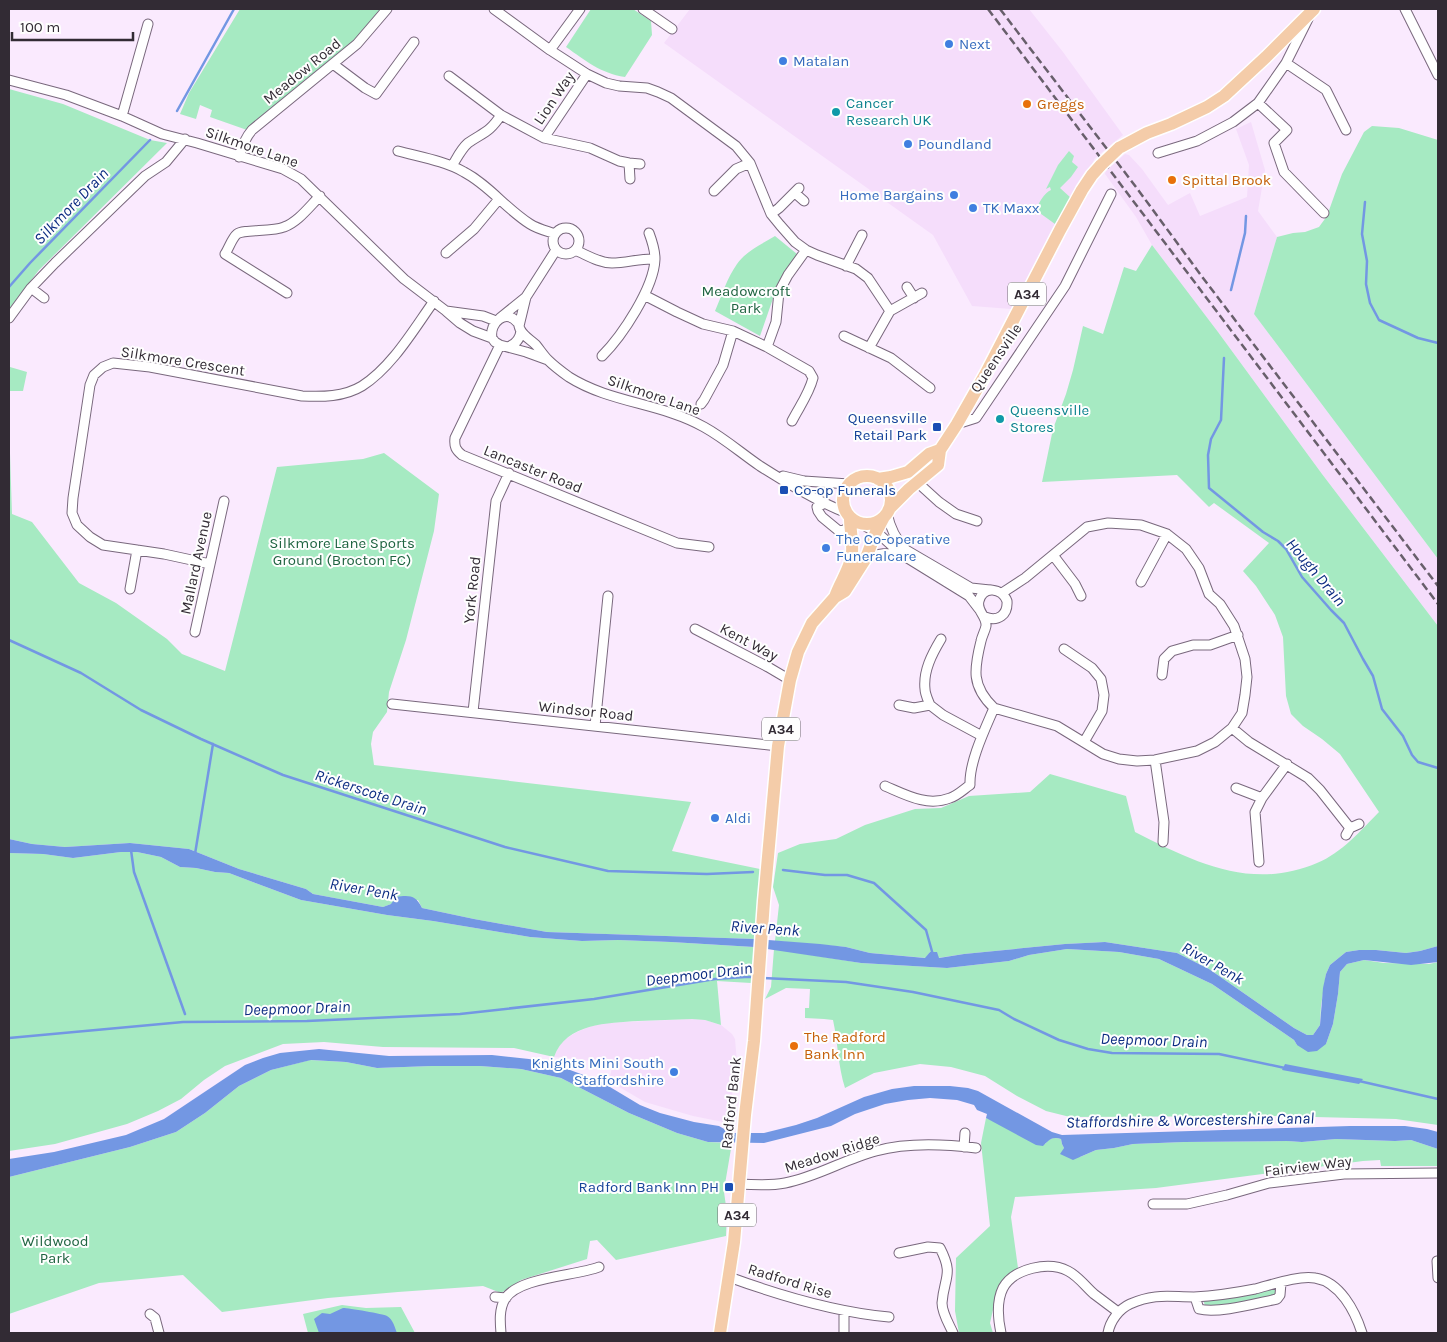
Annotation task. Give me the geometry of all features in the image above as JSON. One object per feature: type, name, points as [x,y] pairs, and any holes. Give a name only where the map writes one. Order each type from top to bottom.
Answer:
[{"type":"highway","name":"A34","points":[[778,746],[790,680],[798,652],[812,624],[835,597],[846,591],[866,558],[876,532],[887,513],[917,482],[938,465],[940,450],[986,373],[1064,222],[1092,175],[1119,148],[1147,133],[1207,107],[1224,96],[1313,9]]},
{"type":"highway","name":"A34","points":[[878,479],[908,472],[929,454],[940,450]]},
{"type":"highway","points":[[864,476],[878,479],[889,490],[891,496],[887,513],[875,523],[852,520],[843,503],[846,488],[849,484],[864,476]]},
{"type":"highway","name":"A34","points":[[835,597],[839,584],[850,564],[852,554],[852,520]]},
{"type":"highway","name":"Radford Bank","points":[[720,1333],[734,1242],[745,1115],[753,1054],[778,746]]},
{"type":"street","name":"Meadow Road","points":[[239,157],[245,140],[252,130],[357,44],[387,9]]},
{"type":"street","points":[[550,50],[580,9]]},
{"type":"street","points":[[643,9],[672,29]]},
{"type":"street","points":[[1158,154],[1197,141],[1233,122],[1258,103],[1286,63],[1313,9]]},
{"type":"street","points":[[1405,9],[1438,75]]},
{"type":"street","points":[[499,10],[550,50],[587,74],[606,83],[647,88],[664,95],[736,146],[750,163],[771,214],[795,242],[817,256],[856,269],[868,278],[890,311]]},
{"type":"street","points":[[122,116],[148,24]]},
{"type":"street","points":[[333,64],[376,94],[414,42]]},
{"type":"street","points":[[1286,63],[1326,90],[1346,130]]},
{"type":"street","name":"Lion Way","points":[[544,138],[587,74]]},
{"type":"street","points":[[449,76],[501,115],[544,138],[590,148],[619,161],[640,164]]},
{"type":"street","name":"Silkmore Lane","points":[[9,80],[66,95],[122,116],[162,134],[283,169],[301,179],[404,279],[460,323],[473,331],[492,338],[504,346],[548,360]]},
{"type":"street","points":[[1258,103],[1287,130],[1274,143],[1284,172],[1324,213]]},
{"type":"street","points":[[452,166],[461,150],[468,143],[490,130],[501,115]]},
{"type":"street","points":[[9,318],[31,288],[54,263],[145,176],[166,162],[185,140]]},
{"type":"street","points":[[398,151],[452,166],[465,172],[487,187],[531,225],[555,234]]},
{"type":"street","points":[[629,163],[630,179]]},
{"type":"street","points":[[714,191],[736,169],[750,163]]},
{"type":"street","points":[[771,214],[797,190],[804,201]]},
{"type":"street","name":"Queensville","points":[[957,424],[976,418],[1065,286],[1111,194]]},
{"type":"street","points":[[287,293],[226,254],[236,234],[241,232],[269,231],[292,224],[320,196]]},
{"type":"street","points":[[446,253],[474,230],[499,199]]},
{"type":"street","points":[[565,228],[573,231],[578,242],[575,250],[568,254],[556,250],[553,244],[555,234],[565,228]]},
{"type":"street","points":[[602,356],[630,320],[644,295],[654,270],[655,259],[649,233]]},
{"type":"street","points":[[846,266],[862,235]]},
{"type":"street","points":[[653,246],[664,243]]},
{"type":"street","points":[[492,338],[492,328],[498,320],[526,297],[556,250]]},
{"type":"street","points":[[575,250],[599,261],[612,263],[643,258],[655,259]]},
{"type":"street","points":[[768,347],[776,322],[779,292],[788,275],[806,250]]},
{"type":"street","points":[[869,348],[890,311],[918,296],[907,287]]},
{"type":"street","points":[[31,288],[44,298]]},
{"type":"street","points":[[644,295],[703,324],[733,331],[768,347],[809,371],[813,378],[792,421]]},
{"type":"street","points":[[504,346],[513,345],[518,341],[526,297]]},
{"type":"street","name":"Silkmore Crescent","points":[[210,564],[164,554],[103,545],[90,537],[77,525],[72,513],[72,498],[90,385],[94,375],[103,367],[113,363],[150,367],[302,396],[323,397],[340,394],[361,386],[382,369],[400,348],[434,301]]},
{"type":"street","name":"Silkmore Lane","points":[[446,311],[498,320],[506,317],[513,319],[548,360],[569,377],[608,396],[672,414],[704,427],[731,443],[775,475],[823,504],[876,532],[901,554],[969,596],[979,609]]},
{"type":"street","points":[[701,404],[723,364],[733,331]]},
{"type":"street","points":[[851,336],[869,348],[892,358],[930,388]]},
{"type":"street","name":"Lancaster Road","points":[[504,346],[455,438],[454,446],[457,452],[677,543],[709,547]]},
{"type":"street","name":"York Road","points":[[473,712],[496,501],[509,473]]},
{"type":"street","name":"Silkmore Lane","points":[[775,475],[804,482],[849,484]]},
{"type":"street","points":[[917,482],[939,502],[956,514],[978,521]]},
{"type":"street","name":"Mallard Avenue","points":[[196,632],[224,501]]},
{"type":"street","points":[[823,504],[817,507],[818,511],[832,527],[839,531],[845,530],[852,520]]},
{"type":"street","points":[[887,513],[891,530],[898,543],[906,550],[971,588],[995,590],[1002,593],[1007,601]]},
{"type":"street","points":[[990,590],[983,594],[978,604],[985,621],[976,664],[976,677],[980,692],[994,708],[1057,726],[1103,754],[1119,759],[1137,761],[1155,760],[1197,750],[1215,742],[1232,728],[1242,712],[1246,677],[1245,659],[1238,635],[1220,604],[1210,594],[1199,568],[1186,549],[1167,534],[1141,524],[1108,523],[1087,527],[1012,588],[1002,593]]},
{"type":"street","points":[[1141,582],[1167,534]]},
{"type":"street","points":[[130,589],[137,550]]},
{"type":"street","points":[[866,558],[876,554],[901,554]]},
{"type":"street","points":[[1052,555],[1075,584],[1081,596]]},
{"type":"street","points":[[985,621],[997,619],[1006,612],[1007,601],[1012,588]]},
{"type":"street","points":[[595,726],[608,596]]},
{"type":"street","name":"Kent Way","points":[[695,629],[790,680]]},
{"type":"street","points":[[1162,675],[1164,659],[1172,651],[1193,646],[1210,645],[1238,635]]},
{"type":"street","points":[[941,640],[930,658],[927,671],[925,690],[930,705],[943,716],[982,736]]},
{"type":"street","points":[[1064,649],[1092,668],[1100,679],[1104,695],[1102,711],[1084,742]]},
{"type":"street","name":"Windsor Road","points":[[392,704],[778,746]]},
{"type":"street","points":[[899,706],[914,708],[930,705]]},
{"type":"street","points":[[885,786],[916,800],[937,802],[952,798],[970,785],[970,777],[982,736],[994,708]]},
{"type":"street","points":[[1232,728],[1249,742],[1308,778],[1351,829]]},
{"type":"street","points":[[1155,760],[1164,822],[1163,842]]},
{"type":"street","points":[[1259,863],[1256,812],[1262,798],[1287,764]]},
{"type":"street","points":[[1236,788],[1262,798]]},
{"type":"street","points":[[964,1146],[965,1133]]},
{"type":"street","name":"Meadow Ridge","points":[[739,1184],[774,1185],[800,1180],[876,1151],[900,1146],[935,1145],[976,1148]]},
{"type":"street","name":"Fairview Way","points":[[1153,1204],[1187,1204],[1288,1180],[1344,1174],[1438,1172]]},
{"type":"street","points":[[899,1253],[928,1247],[940,1248],[946,1259],[948,1271],[942,1305],[953,1333]]},
{"type":"street","points":[[1437,1261],[1438,1278]]},
{"type":"street","points":[[1001,1333],[999,1302],[1004,1287],[1014,1277],[1025,1271],[1044,1266],[1058,1267],[1069,1271],[1094,1294],[1118,1312]]},
{"type":"street","points":[[502,1333],[501,1312],[506,1298],[522,1285],[555,1276],[590,1273],[598,1267]]},
{"type":"street","name":"Radford Rise","points":[[729,1277],[770,1292],[844,1311],[889,1317]]},
{"type":"street","points":[[1108,1333],[1109,1327],[1118,1312],[1128,1305],[1144,1299],[1160,1296],[1195,1297],[1253,1289],[1300,1278],[1314,1277],[1329,1283],[1342,1296],[1352,1310],[1362,1333]]},
{"type":"street","points":[[1195,1297],[1199,1309],[1206,1311],[1237,1307],[1277,1299],[1280,1295],[1281,1283]]},
{"type":"street","points":[[495,1297],[506,1298]]},
{"type":"street","name":"Radford Rise","points":[[844,1311],[844,1333]]},
{"type":"street","points":[[156,1315],[159,1333]]},
{"type":"shaded area","points":[[690,9],[1029,9],[1063,52],[1123,135],[1095,158],[1056,225],[1011,309],[972,306],[933,235],[664,43]]},
{"type":"shaded area","points":[[1251,122],[1265,170],[1258,211],[1277,237],[1254,314],[1438,559],[1438,626],[1322,474],[1152,245],[1136,217],[1105,174],[1125,154],[1129,155],[1142,169],[1168,205],[1190,193],[1200,216],[1247,197],[1249,165],[1236,129]]},
{"type":"shaded area","name":"Knights Mini South Staffordshire","points":[[705,1020],[721,1025],[735,1039],[737,1062],[728,1123],[693,1116],[645,1102],[609,1081],[613,1063],[554,1057],[557,1049],[565,1039],[577,1032],[603,1023]]},
{"type":"green space","points":[[240,9],[381,9],[354,41],[247,130],[210,117],[212,110],[200,105],[196,119],[180,114],[189,93]]},
{"type":"green space","points":[[591,9],[633,9],[651,21],[652,35],[625,77],[608,73],[587,62],[566,47]]},
{"type":"green space","points":[[9,89],[63,104],[150,140],[167,143],[39,270],[9,309]]},
{"type":"green space","points":[[1372,126],[1399,128],[1438,140],[1438,559],[1254,314],[1277,237],[1305,232],[1319,227],[1327,216],[1342,174],[1364,132]]},
{"type":"green space","points":[[1069,151],[1074,156],[1072,162],[1078,167],[1060,188],[1071,198],[1055,224],[1037,211],[1037,208],[1044,196],[1051,190],[1050,187],[1046,189],[1058,165]]},
{"type":"green space","name":"Meadowcroft Park","points":[[775,236],[797,254],[777,287],[760,336],[715,311],[730,275],[741,259],[754,248]]},
{"type":"green space","points":[[1152,245],[1322,474],[1438,626],[1438,946],[1406,953],[1376,950],[1346,952],[1330,965],[1326,974],[1320,1025],[1313,1035],[1307,1035],[1294,1028],[1209,969],[1177,953],[1105,942],[1065,944],[938,958],[930,952],[926,958],[870,953],[846,947],[775,941],[779,905],[773,887],[778,853],[800,844],[836,839],[865,825],[915,809],[941,808],[969,796],[1030,792],[1050,774],[1126,796],[1135,832],[1201,862],[1223,869],[1246,873],[1269,874],[1293,871],[1326,859],[1343,847],[1379,812],[1340,754],[1303,726],[1291,714],[1286,696],[1283,637],[1275,615],[1256,586],[1243,571],[1269,543],[1214,503],[1209,507],[1177,475],[1042,482],[1053,429],[1073,370],[1083,326],[1103,334],[1124,267],[1136,271]]},
{"type":"green space","points":[[10,367],[27,372],[23,391],[9,391]]},
{"type":"green space","name":"Silkmore Lane Sports Ground (Brocton FC)","points":[[9,453],[12,514],[32,522],[79,583],[116,603],[167,639],[182,654],[225,671],[277,467],[363,459],[384,453],[439,494],[434,531],[406,640],[389,692],[387,712],[373,732],[371,744],[374,765],[691,802],[672,851],[760,869],[755,939],[547,932],[422,908],[418,900],[383,907],[313,894],[306,889],[239,869],[189,849],[130,843],[65,847],[32,844],[9,839]]},
{"type":"green space","points":[[137,852],[161,857],[180,867],[229,873],[301,900],[530,937],[582,941],[618,940],[754,947],[751,983],[717,981],[721,1025],[705,1020],[692,1019],[601,1024],[578,1031],[568,1037],[554,1057],[514,1048],[383,1047],[324,1042],[283,1044],[225,1066],[181,1099],[127,1124],[55,1144],[9,1151],[9,853],[43,854],[73,858]]},
{"type":"green space","points":[[774,949],[861,963],[947,968],[1009,961],[1029,955],[1067,949],[1119,952],[1159,959],[1212,984],[1294,1040],[1297,1045],[1326,1044],[1333,1024],[1340,972],[1347,964],[1364,960],[1384,963],[1429,964],[1438,962],[1438,1125],[1396,1119],[1274,1116],[1070,1117],[1046,1111],[985,1076],[951,1067],[920,1064],[874,1073],[845,1088],[833,1020],[805,1018],[805,1008],[809,1008],[810,989],[786,988],[765,999],[771,987]]},
{"type":"green space","name":"Wildwood Park","points":[[310,1060],[346,1062],[377,1068],[480,1066],[521,1069],[561,1078],[629,1113],[677,1133],[708,1142],[732,1143],[724,1192],[727,1213],[726,1236],[616,1260],[597,1240],[590,1241],[587,1259],[521,1280],[501,1293],[483,1286],[328,1298],[222,1312],[183,1275],[99,1283],[9,1314],[9,1177],[130,1147],[176,1132],[205,1113],[239,1086],[271,1070]]},
{"type":"green space","points":[[986,1118],[1045,1144],[1052,1138],[1061,1139],[1063,1151],[1080,1157],[1096,1150],[1133,1144],[1302,1142],[1336,1139],[1411,1140],[1438,1149],[1438,1166],[1381,1166],[1380,1160],[1363,1161],[1156,1188],[1015,1197],[1011,1217],[1018,1268],[998,1287],[990,1323],[993,1333],[959,1333],[955,1311],[956,1258],[990,1226],[981,1143]]},
{"type":"green space","points":[[1276,1288],[1276,1297],[1206,1308],[1203,1300]]},
{"type":"green space","points":[[342,1305],[366,1308],[401,1307],[415,1333],[308,1333],[303,1314]]},
{"type":"water","points":[[9,839],[32,844],[65,847],[130,843],[189,849],[239,869],[306,889],[313,894],[383,907],[391,904],[396,897],[408,896],[415,898],[422,908],[547,932],[755,939],[820,944],[846,947],[870,953],[925,958],[930,952],[937,952],[939,958],[1065,944],[1105,942],[1177,953],[1209,969],[1307,1035],[1313,1035],[1320,1025],[1323,988],[1330,965],[1346,952],[1376,950],[1406,953],[1438,946],[1438,962],[1411,965],[1364,960],[1347,964],[1340,972],[1333,1024],[1326,1044],[1317,1051],[1308,1052],[1297,1045],[1294,1040],[1212,984],[1159,959],[1119,952],[1067,949],[1029,955],[1009,961],[947,968],[861,963],[754,947],[618,940],[582,941],[530,937],[301,900],[229,873],[180,867],[161,857],[137,852],[73,858],[43,854],[9,853]]},
{"type":"water","points":[[319,1049],[389,1056],[492,1055],[551,1063],[600,1081],[640,1105],[660,1113],[719,1126],[731,1133],[764,1133],[796,1125],[817,1118],[864,1097],[892,1089],[914,1086],[950,1086],[978,1091],[1052,1132],[1062,1135],[1405,1126],[1438,1132],[1438,1149],[1411,1140],[1336,1139],[1302,1142],[1184,1142],[1133,1144],[1096,1150],[1073,1160],[1060,1154],[1064,1148],[1061,1139],[1053,1138],[1043,1146],[1036,1145],[986,1118],[987,1114],[977,1110],[974,1105],[957,1100],[930,1098],[885,1104],[855,1114],[831,1126],[764,1143],[708,1142],[677,1133],[629,1113],[561,1078],[521,1069],[480,1066],[377,1068],[346,1062],[311,1060],[271,1070],[239,1086],[205,1113],[176,1132],[130,1147],[9,1177],[9,1159],[54,1152],[126,1135],[164,1119],[245,1065],[280,1053]]},
{"type":"water","points":[[1285,1064],[1363,1079],[1359,1084],[1282,1070]]},
{"type":"water","points":[[343,1308],[387,1316],[392,1321],[397,1333],[319,1333],[314,1319],[322,1313],[330,1314]]},
{"type":"waterway","name":"Silkmore Drain","points":[[177,111],[234,9]]},
{"type":"waterway","name":"Silkmore Drain","points":[[9,287],[150,140]]},
{"type":"waterway","points":[[1365,202],[1362,234],[1367,261],[1366,284],[1370,303],[1379,320],[1418,338],[1438,343]]},
{"type":"waterway","name":"Hough Drain","points":[[1231,290],[1245,233],[1246,216]]},
{"type":"waterway","name":"Hough Drain","points":[[1224,358],[1221,420],[1211,439],[1208,455],[1209,488],[1286,549],[1302,577],[1344,623],[1373,676],[1382,709],[1403,736],[1412,755],[1418,762],[1438,768]]},
{"type":"waterway","name":"Rickerscote Drain","points":[[9,640],[81,673],[141,710],[283,775],[505,847],[608,871],[707,874],[753,872]]},
{"type":"waterway","points":[[195,854],[213,744]]},
{"type":"waterway","points":[[131,850],[134,872],[185,1014]]},
{"type":"waterway","name":"Rickerscote Drain","points":[[783,870],[825,875],[847,875],[874,883],[926,930],[933,955]]},
{"type":"waterway","name":"Deepmoor Drain","points":[[9,1038],[183,1022],[307,1021],[460,1014],[594,999],[715,979],[755,977]]},
{"type":"waterway","name":"Deepmoor Drain","points":[[763,978],[846,982],[913,992],[999,1010],[1059,1040],[1088,1049],[1112,1053],[1219,1054],[1285,1068]]},
{"type":"waterway","name":"Deepmoor Drain","points":[[1359,1081],[1438,1099]]},
{"type":"railway","points":[[988,9],[1438,604]]},
{"type":"railway","points":[[1000,9],[1438,586]]},
{"type":"place","name":"Next","points":[[949,44]]},
{"type":"place","name":"Matalan","points":[[783,61]]},
{"type":"place","name":"Greggs","points":[[1027,104]]},
{"type":"place","name":"Cancer Research UK","points":[[836,112]]},
{"type":"place","name":"Poundland","points":[[908,144]]},
{"type":"place","name":"Spittal Brook","points":[[1172,180]]},
{"type":"place","name":"Home Bargains","points":[[954,195]]},
{"type":"place","name":"TK Maxx","points":[[973,208]]},
{"type":"place","name":"Queensville Stores","points":[[1000,419]]},
{"type":"place","name":"Queensville Retail Park","points":[[937,427]]},
{"type":"place","name":"Co-op Funerals","points":[[784,490]]},
{"type":"place","name":"The Co-operative Funeralcare","points":[[826,548]]},
{"type":"place","name":"Aldi","points":[[715,818]]},
{"type":"place","name":"The Radford Bank Inn","points":[[794,1046]]},
{"type":"place","name":"Knights Mini South Staffordshire","points":[[674,1072]]},
{"type":"place","name":"Radford Bank Inn PH","points":[[729,1187]]},
{"type":"water label","name":"River Penk","points":[[364,889]]},
{"type":"water label","name":"River Penk","points":[[765,928]]},
{"type":"water label","name":"River Penk","points":[[1213,963]]},
{"type":"water label","name":"Staffordshire & Worcestershire Canal","points":[[1190,1120]]}]
